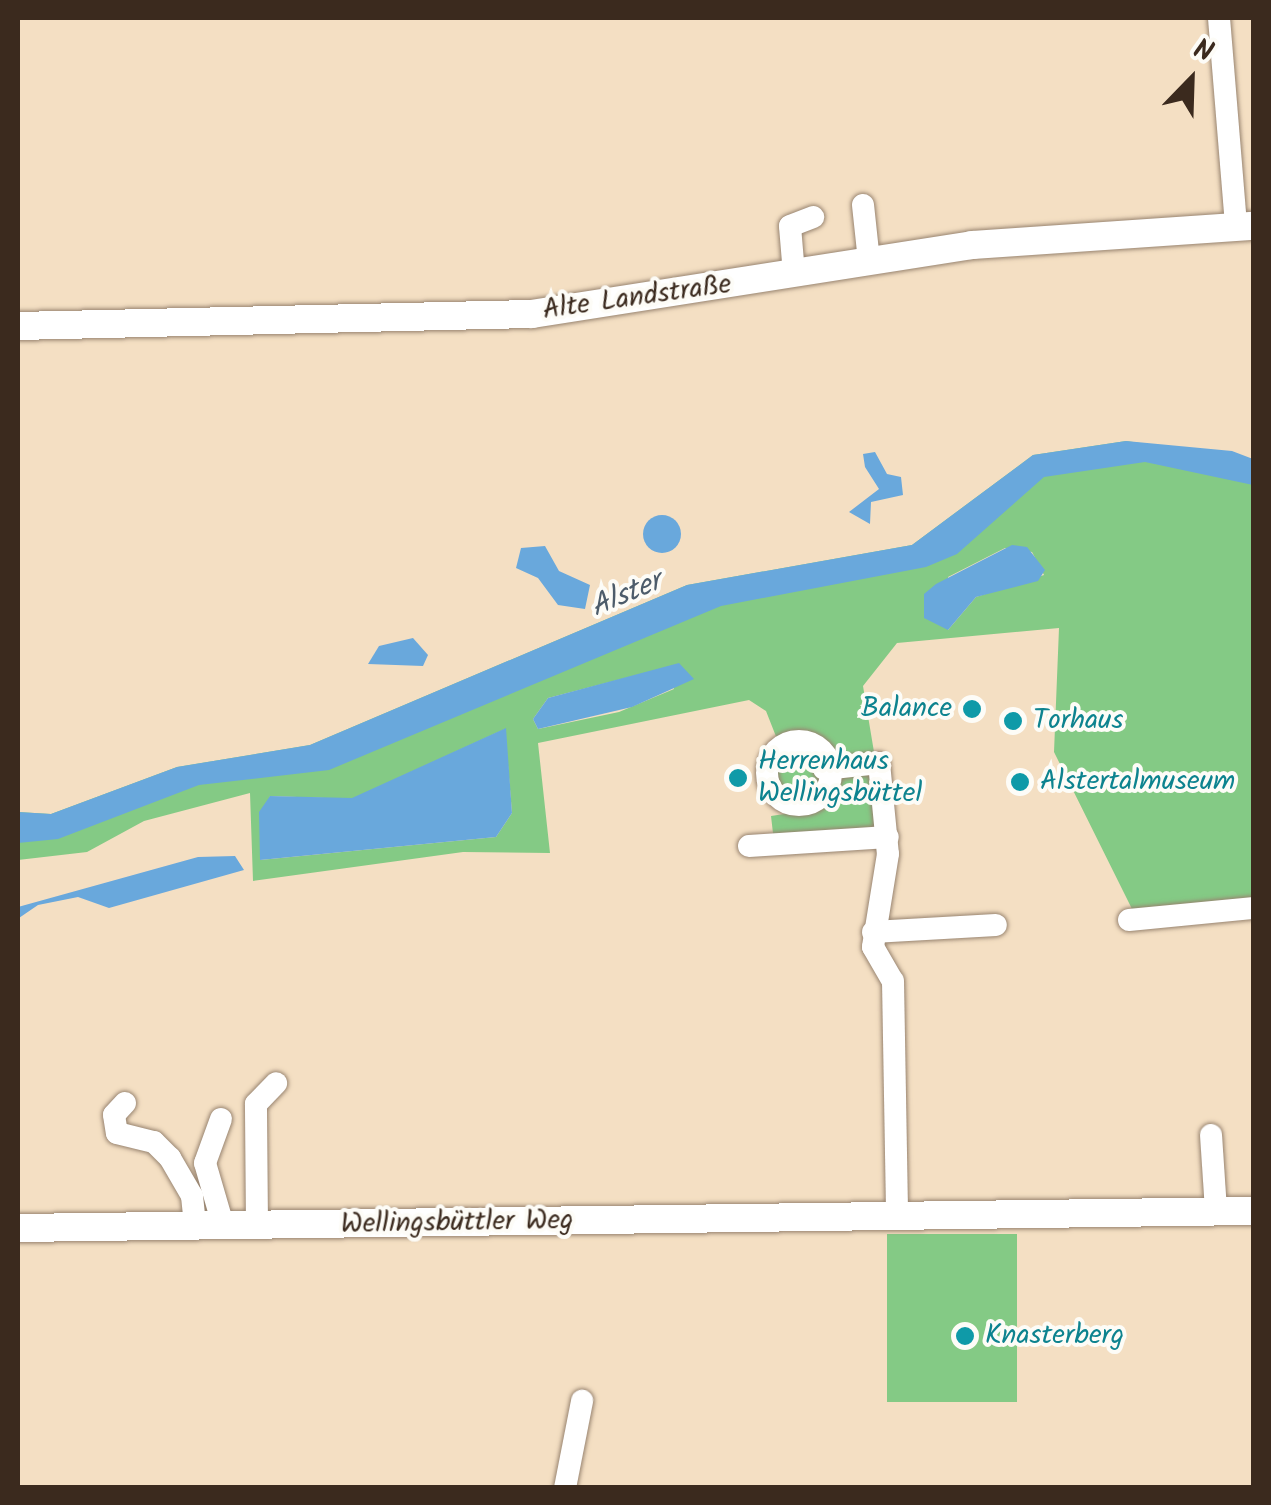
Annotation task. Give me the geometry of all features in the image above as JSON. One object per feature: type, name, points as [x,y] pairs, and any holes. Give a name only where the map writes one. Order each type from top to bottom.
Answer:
[{"type":"main road","name":"Alte Landstraße","points":[[18,326],[451,320],[1103,230],[1245,227]]},
{"type":"main road","name":"Wellingsbüttler Weg","points":[[18,1228],[1254,1211]]},
{"type":"street","points":[[1219,18],[1245,227]]},
{"type":"street","points":[[863,205],[869,261]]},
{"type":"street","points":[[794,274],[790,226],[812,217]]},
{"type":"street","points":[[824,769],[879,764],[888,837],[873,932],[893,981],[897,1217]]},
{"type":"street","points":[[749,846],[888,837]]},
{"type":"street","points":[[1129,920],[1254,908]]},
{"type":"street","points":[[873,932],[996,924]]},
{"type":"street","points":[[257,1225],[256,1104],[276,1084]]},
{"type":"street","points":[[125,1103],[114,1115],[117,1134],[154,1142],[170,1158],[209,1226]]},
{"type":"street","points":[[209,1226],[206,1163],[220,1119]]},
{"type":"street","points":[[1211,1136],[1216,1211]]},
{"type":"street","points":[[564,1488],[582,1401]]},
{"type":"green space","points":[[1126,441],[1253,459],[1253,900],[1133,911],[1054,752],[1059,628],[897,643],[863,686],[875,758],[829,762],[806,733],[777,739],[766,711],[749,700],[538,743],[550,853],[463,852],[253,881],[250,793],[144,821],[87,852],[18,860],[18,812],[51,814],[177,767],[310,745],[687,585],[912,545],[1033,455]],"holes":[[[1005,548],[1032,552],[1044,575],[976,597],[948,630],[948,577]],[[668,667],[674,689],[619,712],[538,729],[533,719],[548,698]],[[505,729],[512,813],[496,837],[260,860],[270,796],[352,799]]]},
{"type":"green space","points":[[799,749],[816,755],[822,772],[816,789],[799,795],[782,789],[776,772],[782,755]]},
{"type":"green space","points":[[876,772],[883,829],[774,842],[771,816],[817,809],[830,777]]},
{"type":"green space","points":[[887,1234],[1017,1234],[1017,1402],[887,1402]]},
{"type":"water","points":[[1126,441],[1232,451],[1253,459],[1253,485],[1145,462],[1044,477],[957,554],[926,567],[721,606],[329,770],[199,785],[58,839],[18,843],[18,812],[51,814],[177,767],[310,745],[687,585],[912,545],[1033,455]]},
{"type":"water","points":[[875,452],[887,474],[901,477],[903,495],[871,502],[870,524],[849,512],[879,489],[865,467],[863,454]]},
{"type":"water","points":[[662,515],[676,520],[681,534],[676,548],[662,553],[648,548],[643,534],[648,520]]},
{"type":"water","points":[[1012,545],[1027,547],[1045,570],[1038,581],[976,597],[948,630],[924,618],[924,594],[936,584]]},
{"type":"water","points":[[545,546],[559,571],[590,585],[585,609],[558,605],[538,578],[516,568],[521,548]]},
{"type":"water","points":[[413,638],[428,655],[423,666],[368,664],[379,646]]},
{"type":"water","points":[[679,663],[694,679],[632,707],[538,729],[533,719],[548,698]]},
{"type":"water","points":[[506,728],[512,813],[496,837],[260,860],[259,812],[270,796],[352,798]]},
{"type":"water","points":[[235,856],[244,870],[109,908],[78,897],[38,905],[19,918],[18,939],[18,907],[198,857]]},
{"type":"place","name":"Balance","points":[[972,709]]},
{"type":"place","name":"Torhaus","points":[[1013,721]]},
{"type":"place","name":"Herrenhaus Wellingsbüttel","points":[[738,778]]},
{"type":"place","name":"Alstertalmuseum","points":[[1020,782]]},
{"type":"place","name":"Knasterberg","points":[[965,1336]]},
{"type":"water label","name":"Alster","points":[[626,595]]}]
